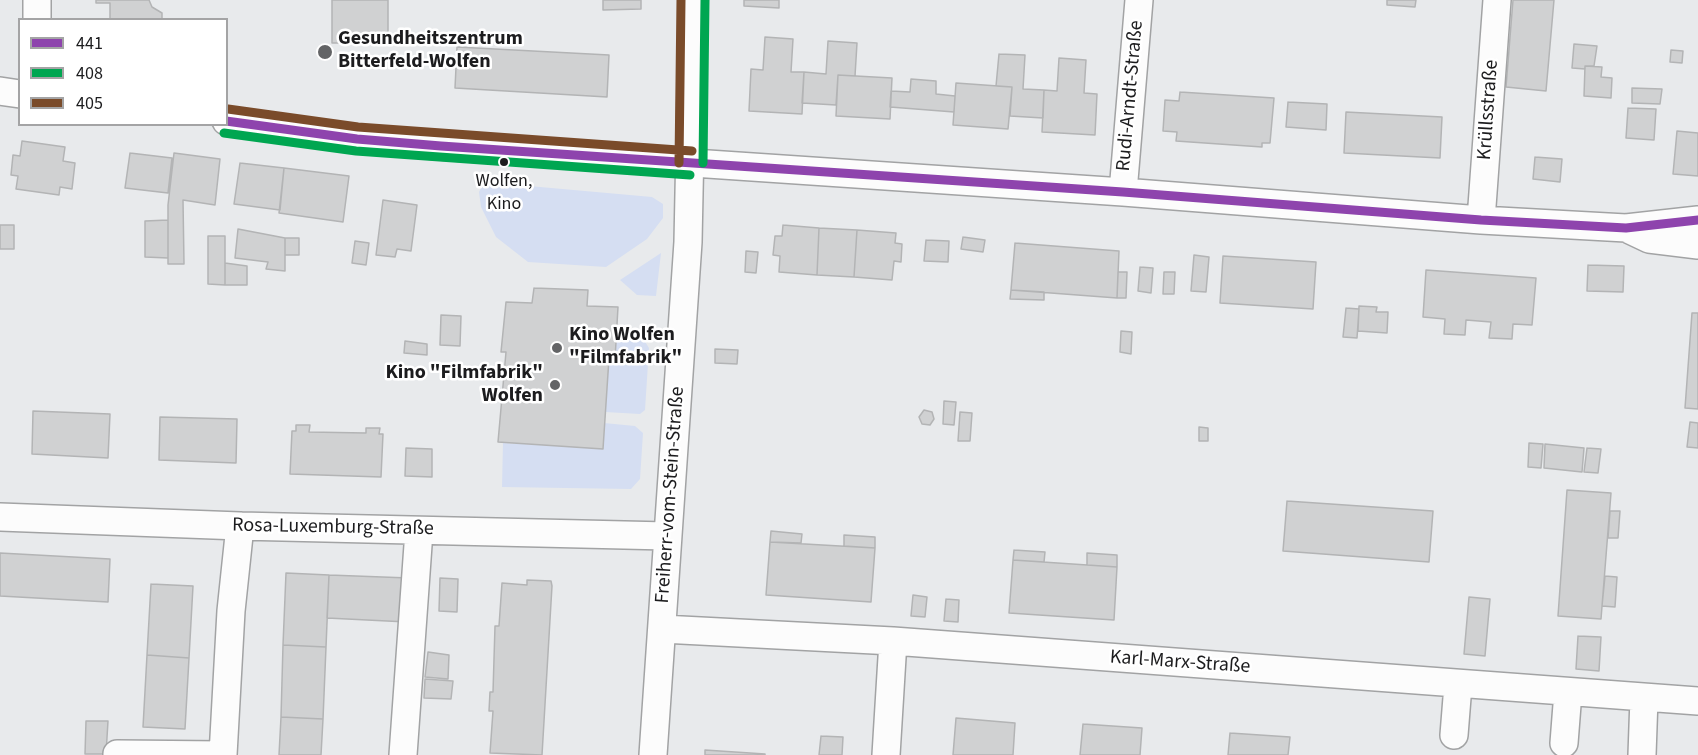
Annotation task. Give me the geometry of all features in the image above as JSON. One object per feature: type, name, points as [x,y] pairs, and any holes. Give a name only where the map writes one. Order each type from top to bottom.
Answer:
[{"type":"street","points":[[37,0],[37,18]]},
{"type":"street","name":"Freiherr-vom-Stein-Straße","points":[[652,755],[691,163],[693,0]]},
{"type":"street","name":"Rudi-Arndt-Straße","points":[[1124,192],[1139,0]]},
{"type":"street","name":"Krüllsstraße","points":[[1481,220],[1497,0]]},
{"type":"street","points":[[0,91],[18,94]]},
{"type":"street","points":[[228,122],[357,139],[1124,192],[1481,220],[1626,228],[1698,220]]},
{"type":"street","points":[[1626,228],[1649,239],[1698,245]]},
{"type":"street","name":"Rosa-Luxemburg-Straße","points":[[0,517],[240,526],[667,536]]},
{"type":"street","points":[[117,754],[223,755],[231,611],[240,526]]},
{"type":"street","points":[[403,755],[419,531]]},
{"type":"street","name":"Karl-Marx-Straße","points":[[662,629],[893,641],[1458,685],[1698,701]]},
{"type":"street","points":[[886,755],[893,641]]},
{"type":"street","points":[[1454,735],[1458,685]]},
{"type":"street","points":[[1564,743],[1568,692]]},
{"type":"street","points":[[1642,755],[1644,698]]},
{"type":"shaded area","points":[[484,182],[652,197],[663,204],[663,218],[647,239],[606,267],[528,262],[496,237],[481,207],[479,192]]},
{"type":"shaded area","points":[[661,253],[656,296],[637,295],[620,280]]},
{"type":"shaded area","points":[[616,339],[644,340],[649,348],[645,410],[640,414],[605,412],[609,358],[615,359]]},
{"type":"shaded area","points":[[604,423],[635,426],[643,433],[640,479],[631,489],[502,487],[503,443],[602,448]]},
{"type":"building","points":[[96,0],[149,0],[152,7],[162,13],[162,18],[110,18],[110,3],[96,3]]},
{"type":"building","points":[[332,0],[388,0],[388,43],[332,43]]},
{"type":"building","points":[[603,0],[641,0],[641,9],[603,10]]},
{"type":"building","points":[[744,0],[779,0],[779,8],[744,6]]},
{"type":"building","points":[[1387,0],[1416,0],[1415,7],[1387,5]]},
{"type":"building","points":[[1513,0],[1554,0],[1546,91],[1506,87]]},
{"type":"building","points":[[765,37],[793,39],[791,72],[804,72],[802,114],[749,111],[751,69],[763,70]]},
{"type":"building","points":[[828,41],[857,43],[855,76],[838,75],[836,105],[802,103],[804,72],[826,74]]},
{"type":"building","points":[[1574,44],[1597,46],[1594,66],[1585,66],[1585,69],[1572,68]]},
{"type":"building","points":[[457,47],[609,55],[607,97],[455,88]]},
{"type":"building","points":[[1671,50],[1683,51],[1682,63],[1670,62]]},
{"type":"building","points":[[999,54],[1025,55],[1023,89],[1044,90],[1043,118],[1010,116],[1012,87],[996,86]]},
{"type":"building","points":[[1059,58],[1086,60],[1084,93],[1097,94],[1095,135],[1042,132],[1044,90],[1057,91]]},
{"type":"building","points":[[1585,66],[1602,67],[1601,77],[1612,78],[1611,98],[1584,96]]},
{"type":"building","points":[[838,75],[892,78],[890,119],[836,116]]},
{"type":"building","points":[[911,79],[936,81],[936,94],[955,96],[954,112],[890,107],[891,91],[910,92]]},
{"type":"building","points":[[956,83],[1012,87],[1008,129],[953,125]]},
{"type":"building","points":[[1632,88],[1662,89],[1660,104],[1632,103]]},
{"type":"building","points":[[1180,92],[1274,98],[1270,143],[1262,143],[1262,147],[1176,141],[1177,132],[1163,131],[1165,100],[1179,101]]},
{"type":"building","points":[[1288,102],[1327,104],[1326,130],[1286,127]]},
{"type":"building","points":[[1628,108],[1656,109],[1654,140],[1626,138]]},
{"type":"building","points":[[1346,112],[1442,117],[1440,158],[1344,153]]},
{"type":"building","points":[[1677,131],[1698,133],[1698,176],[1673,174]]},
{"type":"building","points":[[22,141],[65,147],[63,161],[75,163],[72,189],[60,187],[59,195],[16,189],[18,176],[11,175],[13,155],[20,156]]},
{"type":"building","points":[[130,153],[172,158],[168,193],[125,188]]},
{"type":"building","points":[[174,153],[220,159],[215,205],[183,200],[184,264],[168,264],[168,205]]},
{"type":"building","points":[[1535,157],[1562,159],[1560,182],[1533,179]]},
{"type":"building","points":[[240,163],[284,168],[280,210],[234,204]]},
{"type":"building","points":[[284,168],[349,176],[343,222],[279,213]]},
{"type":"building","points":[[383,200],[417,205],[411,251],[397,249],[395,257],[376,255]]},
{"type":"building","points":[[168,220],[168,258],[145,257],[145,221]]},
{"type":"building","points":[[0,225],[14,225],[14,249],[0,249]]},
{"type":"building","points":[[783,225],[819,228],[817,275],[779,272],[780,256],[773,255],[775,236],[782,236]]},
{"type":"building","points":[[819,228],[857,230],[854,277],[817,275]]},
{"type":"building","points":[[238,229],[285,238],[285,271],[266,269],[268,262],[235,258]]},
{"type":"building","points":[[857,230],[896,233],[895,243],[902,244],[901,262],[894,261],[892,280],[854,277]]},
{"type":"building","points":[[208,236],[225,236],[225,285],[208,284]]},
{"type":"building","points":[[963,237],[985,240],[983,252],[961,249]]},
{"type":"building","points":[[285,238],[299,238],[299,255],[285,255]]},
{"type":"building","points":[[926,240],[949,241],[948,262],[924,261]]},
{"type":"building","points":[[355,241],[369,243],[366,265],[352,263]]},
{"type":"building","points":[[1015,243],[1119,251],[1117,298],[1011,290]]},
{"type":"building","points":[[746,251],[758,252],[756,273],[745,272]]},
{"type":"building","points":[[1194,255],[1209,257],[1206,292],[1191,291]]},
{"type":"building","points":[[1223,256],[1316,262],[1313,309],[1220,303]]},
{"type":"building","points":[[225,263],[247,266],[247,285],[225,285]]},
{"type":"building","points":[[1588,265],[1624,266],[1623,292],[1587,291]]},
{"type":"building","points":[[1140,267],[1153,268],[1151,293],[1138,291]]},
{"type":"building","points":[[1426,270],[1536,278],[1532,325],[1513,324],[1512,339],[1489,338],[1491,322],[1466,320],[1465,335],[1444,334],[1445,319],[1423,317]]},
{"type":"building","points":[[1118,272],[1127,272],[1126,298],[1117,298]]},
{"type":"building","points":[[1164,272],[1175,272],[1174,294],[1163,294]]},
{"type":"building","name":"Kino \"Filmfabrik\" Wolfen","points":[[534,288],[588,290],[587,306],[618,307],[615,359],[609,358],[603,449],[498,442],[506,352],[501,352],[506,302],[532,303]]},
{"type":"building","points":[[1011,290],[1044,292],[1044,300],[1010,299]]},
{"type":"building","points":[[1359,306],[1377,307],[1376,312],[1388,312],[1387,333],[1358,331]]},
{"type":"building","points":[[1346,308],[1359,309],[1357,338],[1343,337]]},
{"type":"building","points":[[1692,313],[1698,313],[1698,409],[1685,408]]},
{"type":"building","points":[[441,315],[461,316],[460,346],[440,345]]},
{"type":"building","points":[[1121,331],[1132,332],[1131,354],[1120,352]]},
{"type":"building","points":[[405,341],[427,344],[427,355],[404,353]]},
{"type":"building","points":[[715,349],[738,350],[737,364],[715,363]]},
{"type":"building","points":[[944,401],[956,402],[954,425],[943,424]]},
{"type":"building","points":[[924,410],[932,412],[934,419],[930,425],[922,424],[919,417]]},
{"type":"building","points":[[33,411],[110,414],[108,458],[32,454]]},
{"type":"building","points":[[960,412],[972,413],[970,441],[958,441]]},
{"type":"building","points":[[160,417],[237,419],[236,463],[159,460]]},
{"type":"building","points":[[1690,422],[1698,423],[1698,448],[1687,447]]},
{"type":"building","points":[[296,425],[310,425],[309,432],[366,433],[366,428],[380,428],[379,434],[383,434],[381,477],[290,474],[292,431],[296,431]]},
{"type":"building","points":[[1199,427],[1208,428],[1208,441],[1199,441]]},
{"type":"building","points":[[1529,443],[1543,444],[1541,468],[1528,467]]},
{"type":"building","points":[[1545,444],[1584,448],[1582,472],[1544,468]]},
{"type":"building","points":[[406,448],[432,449],[432,477],[405,476]]},
{"type":"building","points":[[1587,448],[1601,449],[1598,473],[1584,472]]},
{"type":"building","points":[[1567,490],[1611,493],[1601,619],[1558,616]]},
{"type":"building","points":[[1287,501],[1433,511],[1429,562],[1283,551]]},
{"type":"building","points":[[1610,511],[1620,511],[1618,538],[1608,538]]},
{"type":"building","points":[[771,531],[802,534],[801,543],[770,542]]},
{"type":"building","points":[[844,535],[875,537],[875,548],[844,546]]},
{"type":"building","points":[[770,542],[875,548],[871,602],[766,595]]},
{"type":"building","points":[[1014,550],[1045,552],[1044,562],[1013,560]]},
{"type":"building","points":[[0,553],[110,559],[108,602],[0,596]]},
{"type":"building","points":[[1087,553],[1117,555],[1117,567],[1087,565]]},
{"type":"building","points":[[1013,560],[1117,567],[1114,620],[1009,613]]},
{"type":"building","points":[[286,573],[329,575],[326,647],[283,645]]},
{"type":"building","points":[[329,575],[409,578],[407,622],[327,618]]},
{"type":"building","points":[[1605,576],[1617,577],[1615,607],[1602,606]]},
{"type":"building","points":[[440,578],[458,579],[457,612],[439,611]]},
{"type":"building","points":[[527,580],[551,581],[552,586],[542,755],[490,753],[493,711],[489,711],[490,692],[493,692],[495,626],[499,626],[502,583],[527,585]]},
{"type":"building","points":[[151,584],[193,586],[189,658],[147,655]]},
{"type":"building","points":[[913,595],[927,597],[925,617],[911,616]]},
{"type":"building","points":[[1469,597],[1490,599],[1485,656],[1464,654]]},
{"type":"building","points":[[946,599],[959,600],[958,622],[944,621]]},
{"type":"building","points":[[1578,636],[1601,637],[1599,671],[1576,669]]},
{"type":"building","points":[[283,645],[326,647],[323,719],[281,717]]},
{"type":"building","points":[[428,652],[449,655],[448,679],[425,677]]},
{"type":"building","points":[[147,655],[189,658],[185,729],[143,727]]},
{"type":"building","points":[[425,679],[453,681],[451,699],[424,698]]},
{"type":"building","points":[[281,717],[323,719],[321,755],[279,755]]},
{"type":"building","points":[[956,718],[1015,723],[1013,755],[953,755]]},
{"type":"building","points":[[86,721],[108,721],[106,754],[85,754]]},
{"type":"building","points":[[1083,724],[1142,728],[1140,755],[1080,755]]},
{"type":"building","points":[[1230,733],[1290,737],[1288,755],[1228,755]]},
{"type":"building","points":[[821,736],[843,737],[842,755],[819,755]]},
{"type":"building","points":[[705,750],[765,754],[765,755],[705,755]]},
{"type":"transit line","name":"405","points":[[679,163],[681,0]]},
{"type":"transit line","name":"408","points":[[703,163],[705,0]]},
{"type":"transit line","name":"405","points":[[228,109],[358,127],[692,151]]},
{"type":"transit line","name":"441","points":[[228,121],[357,139],[441,146],[1123,192],[1481,220],[1626,228],[1698,220]]},
{"type":"transit line","name":"408","points":[[224,133],[356,151],[690,175]]},
{"type":"place","name":"Gesundheitszentrum Bitterfeld-Wolfen","points":[[325,52]]},
{"type":"place","name":"Wolfen, Kino","points":[[504,162]]},
{"type":"place","name":"Kino Wolfen \"Filmfabrik\"","points":[[557,348]]},
{"type":"place","name":"Kino \"Filmfabrik\" Wolfen","points":[[555,385]]}]
